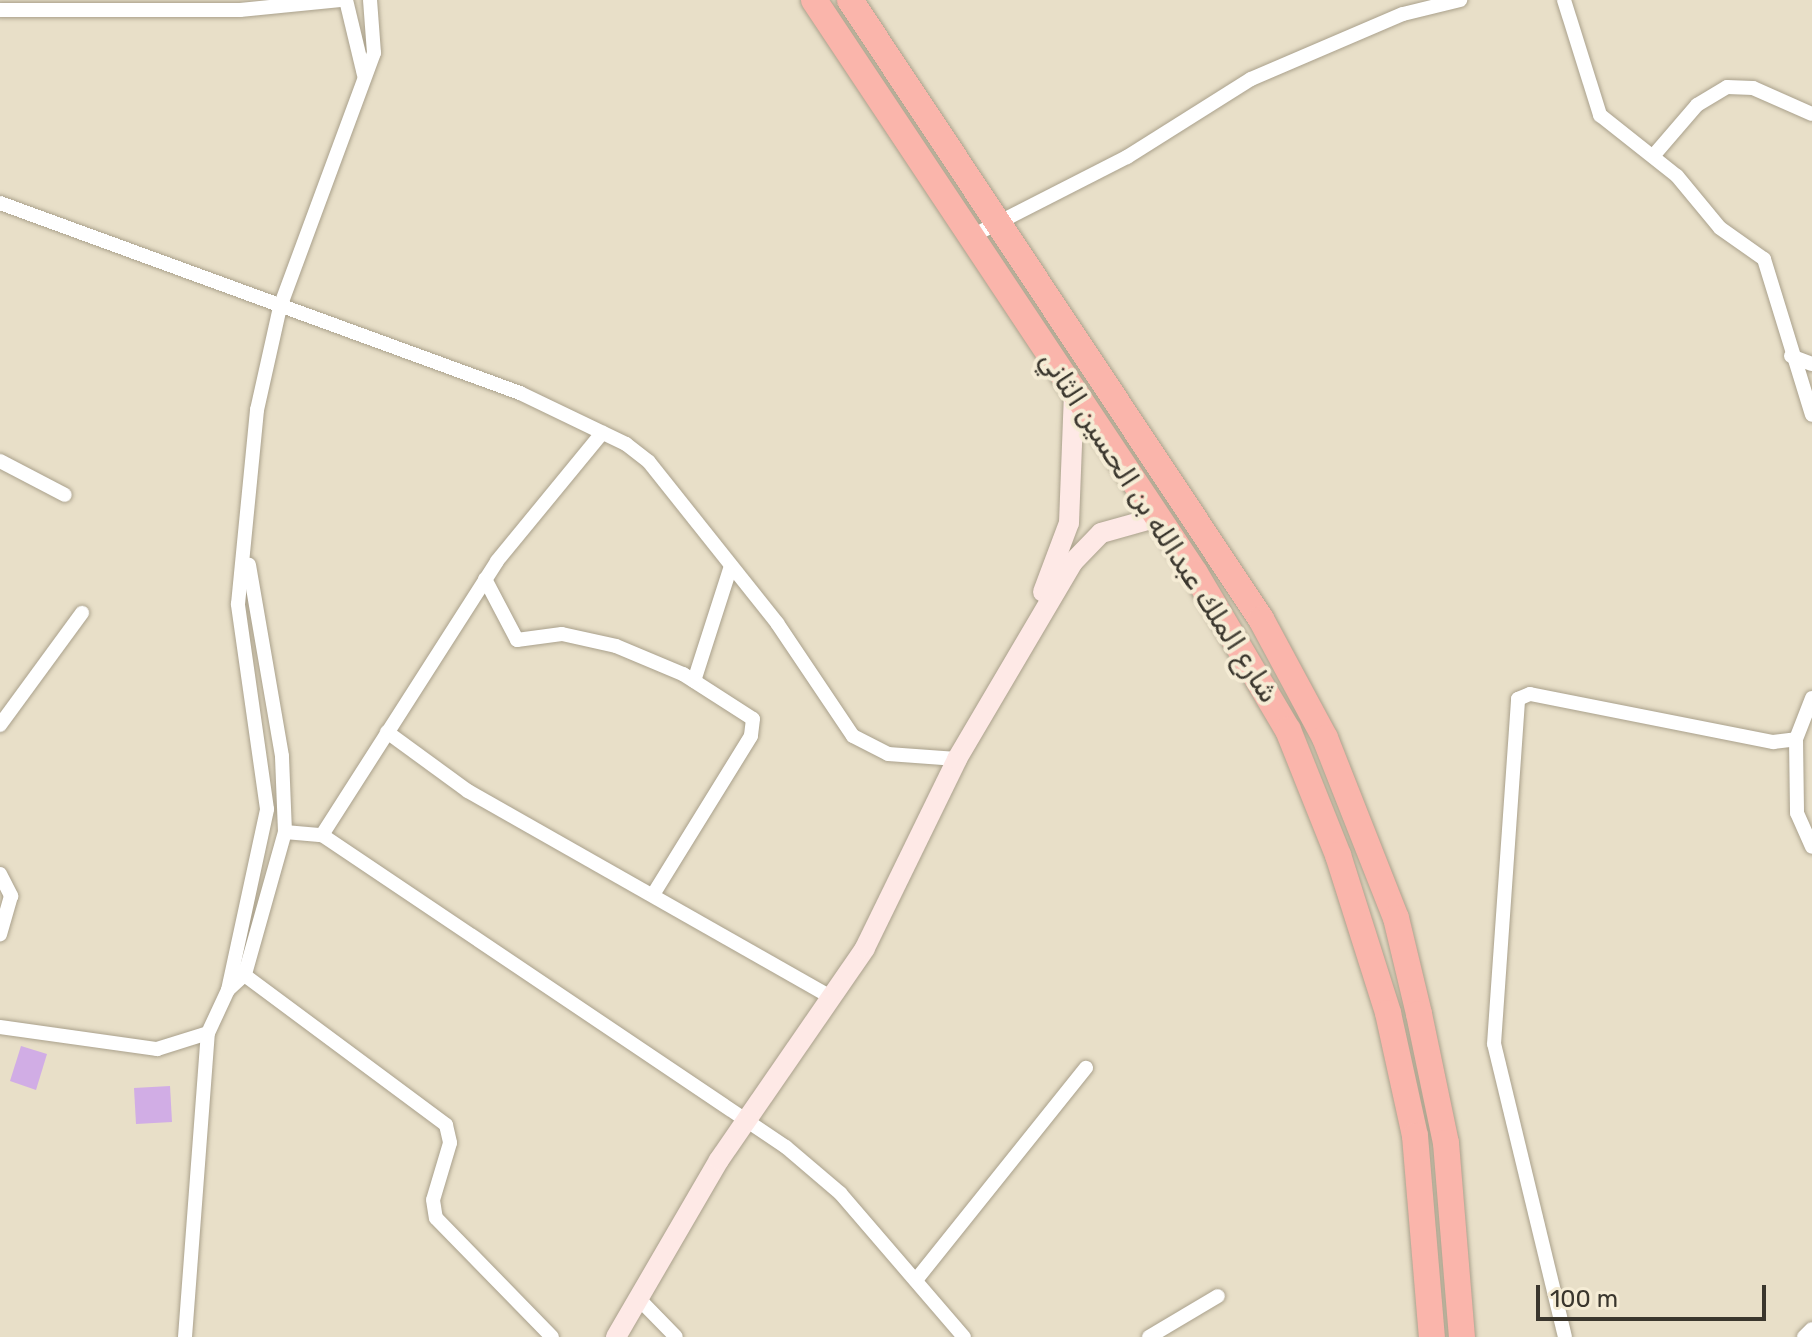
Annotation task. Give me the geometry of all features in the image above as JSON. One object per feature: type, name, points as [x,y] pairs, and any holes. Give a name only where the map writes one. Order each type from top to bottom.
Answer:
[{"type":"highway","name":"شارع الملك عبدالله بن الحسين الثاني","points":[[814,0],[1158,517],[1269,694],[1338,855],[1388,1013],[1415,1136],[1432,1337]]},
{"type":"highway","name":"شارع الملك عبدالله بن الحسين الثاني","points":[[850,0],[999,219],[1261,619],[1352,802],[1396,918],[1435,1083],[1462,1337]]},
{"type":"street","points":[[0,10],[282,8],[344,0],[364,76]]},
{"type":"street","points":[[228,990],[227,967],[267,809],[238,631],[247,557],[257,410],[280,307],[377,39],[370,0]]},
{"type":"street","points":[[972,236],[999,219],[1127,157],[1251,79],[1403,14],[1460,0]]},
{"type":"street","points":[[1564,0],[1595,106],[1654,155],[1712,221],[1764,259],[1791,356],[1812,415]]},
{"type":"street","points":[[1654,155],[1697,105],[1727,87],[1753,88],[1812,114]]},
{"type":"street","points":[[0,203],[520,393],[602,433],[649,462],[731,566],[853,736],[888,754],[957,759]]},
{"type":"street","points":[[1791,356],[1812,364]]},
{"type":"street","points":[[1020,647],[1069,523],[1074,395]]},
{"type":"street","points":[[322,835],[485,579],[602,433]]},
{"type":"street","points":[[0,461],[65,495]]},
{"type":"street","points":[[616,1337],[748,1118],[832,998],[884,912],[957,759],[1020,647],[1088,544],[1120,525],[1158,517]]},
{"type":"street","points":[[185,1337],[208,1033],[228,990],[245,974],[285,832],[282,756],[247,557]]},
{"type":"street","points":[[694,681],[731,566]]},
{"type":"street","points":[[485,579],[517,640],[584,636],[694,681],[749,713],[753,730],[654,893]]},
{"type":"street","points":[[0,725],[82,613]]},
{"type":"street","points":[[1565,1337],[1494,1036],[1518,699],[1530,694],[1773,742],[1796,739]]},
{"type":"street","points":[[1812,698],[1796,739],[1797,813],[1812,847]]},
{"type":"street","points":[[387,732],[468,791],[654,893],[832,998]]},
{"type":"street","points":[[285,832],[322,835],[748,1118],[840,1193],[964,1337]]},
{"type":"street","points":[[0,874],[11,896],[0,934]]},
{"type":"street","points":[[227,967],[245,974],[446,1125],[450,1143],[433,1200],[436,1218],[552,1337]]},
{"type":"street","points":[[0,1027],[157,1049],[208,1033]]},
{"type":"street","points":[[916,1280],[1086,1068]]},
{"type":"street","points":[[1149,1337],[1218,1296]]},
{"type":"street","points":[[638,1298],[676,1337]]},
{"type":"street","points":[[1804,1337],[1812,1329]]},
{"type":"building","points":[[21,1046],[47,1054],[36,1090],[10,1081]]},
{"type":"building","points":[[170,1086],[172,1122],[136,1124],[134,1088]]}]
